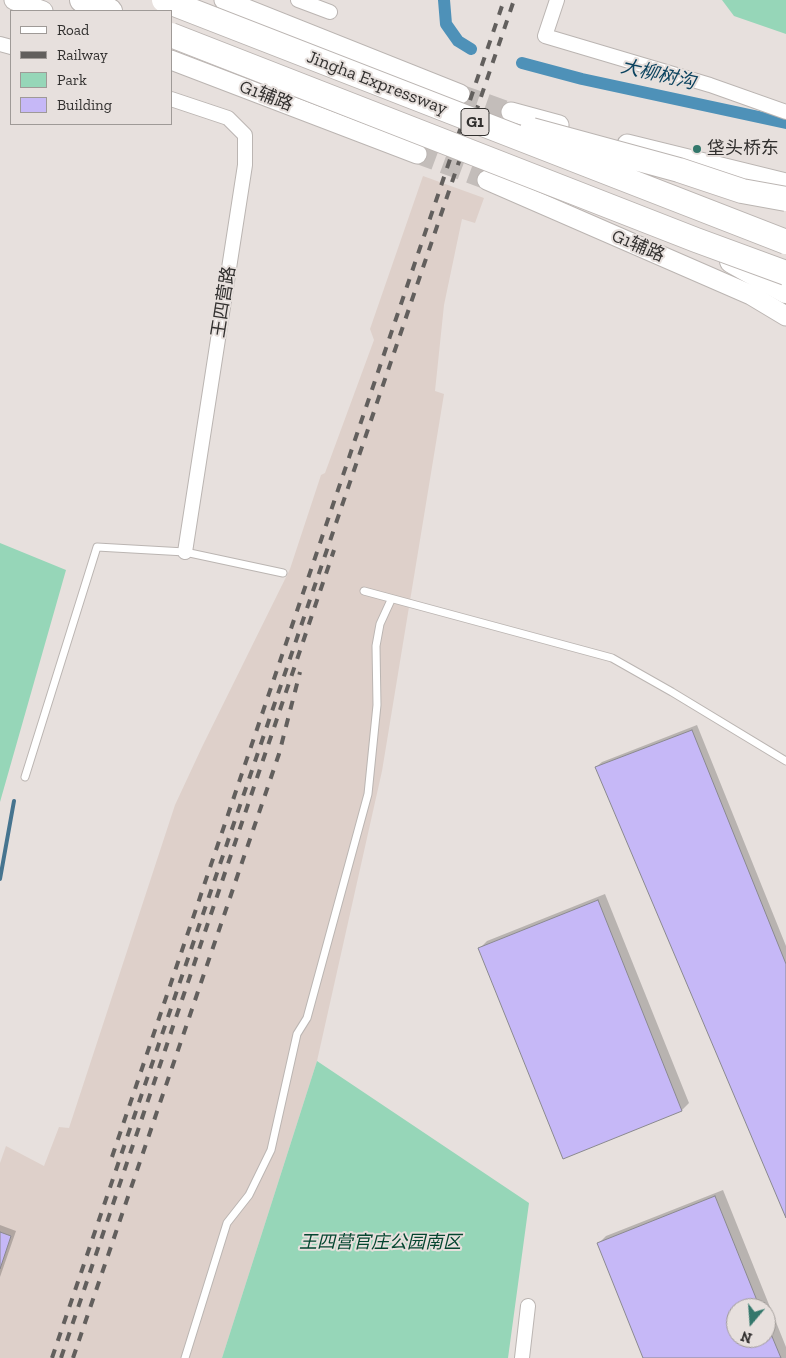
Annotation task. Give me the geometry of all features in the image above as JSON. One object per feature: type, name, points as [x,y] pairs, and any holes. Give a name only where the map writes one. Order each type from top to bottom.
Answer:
[{"type":"highway","points":[[82,0],[107,10]]},
{"type":"highway","name":"Jingha Expressway","points":[[164,0],[786,242]]},
{"type":"highway","name":"Jingha Expressway","points":[[172,35],[786,274]]},
{"type":"highway","points":[[432,104],[617,152],[742,191],[786,199]]},
{"type":"highway","points":[[696,240],[786,291]]},
{"type":"main road","points":[[14,0],[40,10]]},
{"type":"main road","points":[[224,0],[460,94]]},
{"type":"main road","name":"G1辅路","points":[[172,60],[417,154]]},
{"type":"main road","points":[[511,112],[643,148],[786,183]]},
{"type":"main road","name":"G1辅路","points":[[486,180],[751,295],[786,316]]},
{"type":"street","points":[[298,0],[330,12]]},
{"type":"street","points":[[556,0],[545,36],[710,85],[786,112]]},
{"type":"street","name":"王四营路","points":[[172,99],[228,118],[245,135],[245,165],[185,552]]},
{"type":"street","points":[[522,1358],[528,1306]]},
{"type":"lane","points":[[25,777],[98,547],[185,552],[283,573]]},
{"type":"lane","points":[[364,592],[612,658],[786,761]]},
{"type":"lane","points":[[185,1358],[227,1223],[249,1195],[271,1150],[297,1034],[307,1018],[368,794],[377,705],[376,646],[380,624],[391,600]]},
{"type":"shaded area","points":[[423,176],[484,198],[475,223],[462,219],[444,305],[435,391],[444,394],[382,771],[317,1061],[222,1358],[0,1358],[0,1163],[6,1146],[44,1166],[59,1127],[69,1128],[175,805],[290,569],[321,475],[325,473],[374,340],[370,329]]},
{"type":"green space","points":[[722,0],[786,0],[786,34],[734,16]]},
{"type":"green space","points":[[0,543],[66,570],[0,802]]},
{"type":"green space","name":"王四营官庄公园南区","points":[[317,1061],[529,1203],[508,1358],[222,1358]]},
{"type":"building","points":[[692,730],[786,964],[786,1218],[595,767]]},
{"type":"building","points":[[598,900],[682,1111],[563,1159],[478,948]]},
{"type":"building","points":[[715,1196],[756,1298],[726,1298],[726,1348],[776,1348],[776,1346],[781,1358],[643,1358],[597,1243]]},
{"type":"building","points":[[0,1232],[11,1236],[0,1269]]},
{"type":"waterway","name":"大柳树沟","points":[[444,0],[446,24],[458,41],[471,49]]},
{"type":"waterway","name":"大柳树沟","points":[[522,63],[582,79],[786,123]]},
{"type":"waterway","points":[[0,879],[14,801]]},
{"type":"tunnel","points":[[460,94],[511,112]]},
{"type":"tunnel","points":[[417,154],[487,180]]},
{"type":"railway","points":[[112,1157],[504,0]]},
{"type":"railway","points":[[52,1358],[514,0]]},
{"type":"railway","points":[[61,1358],[334,550]]},
{"type":"railway","points":[[73,1358],[279,754],[300,672]]},
{"type":"place","name":"垡头桥东","points":[[697,149]]}]
